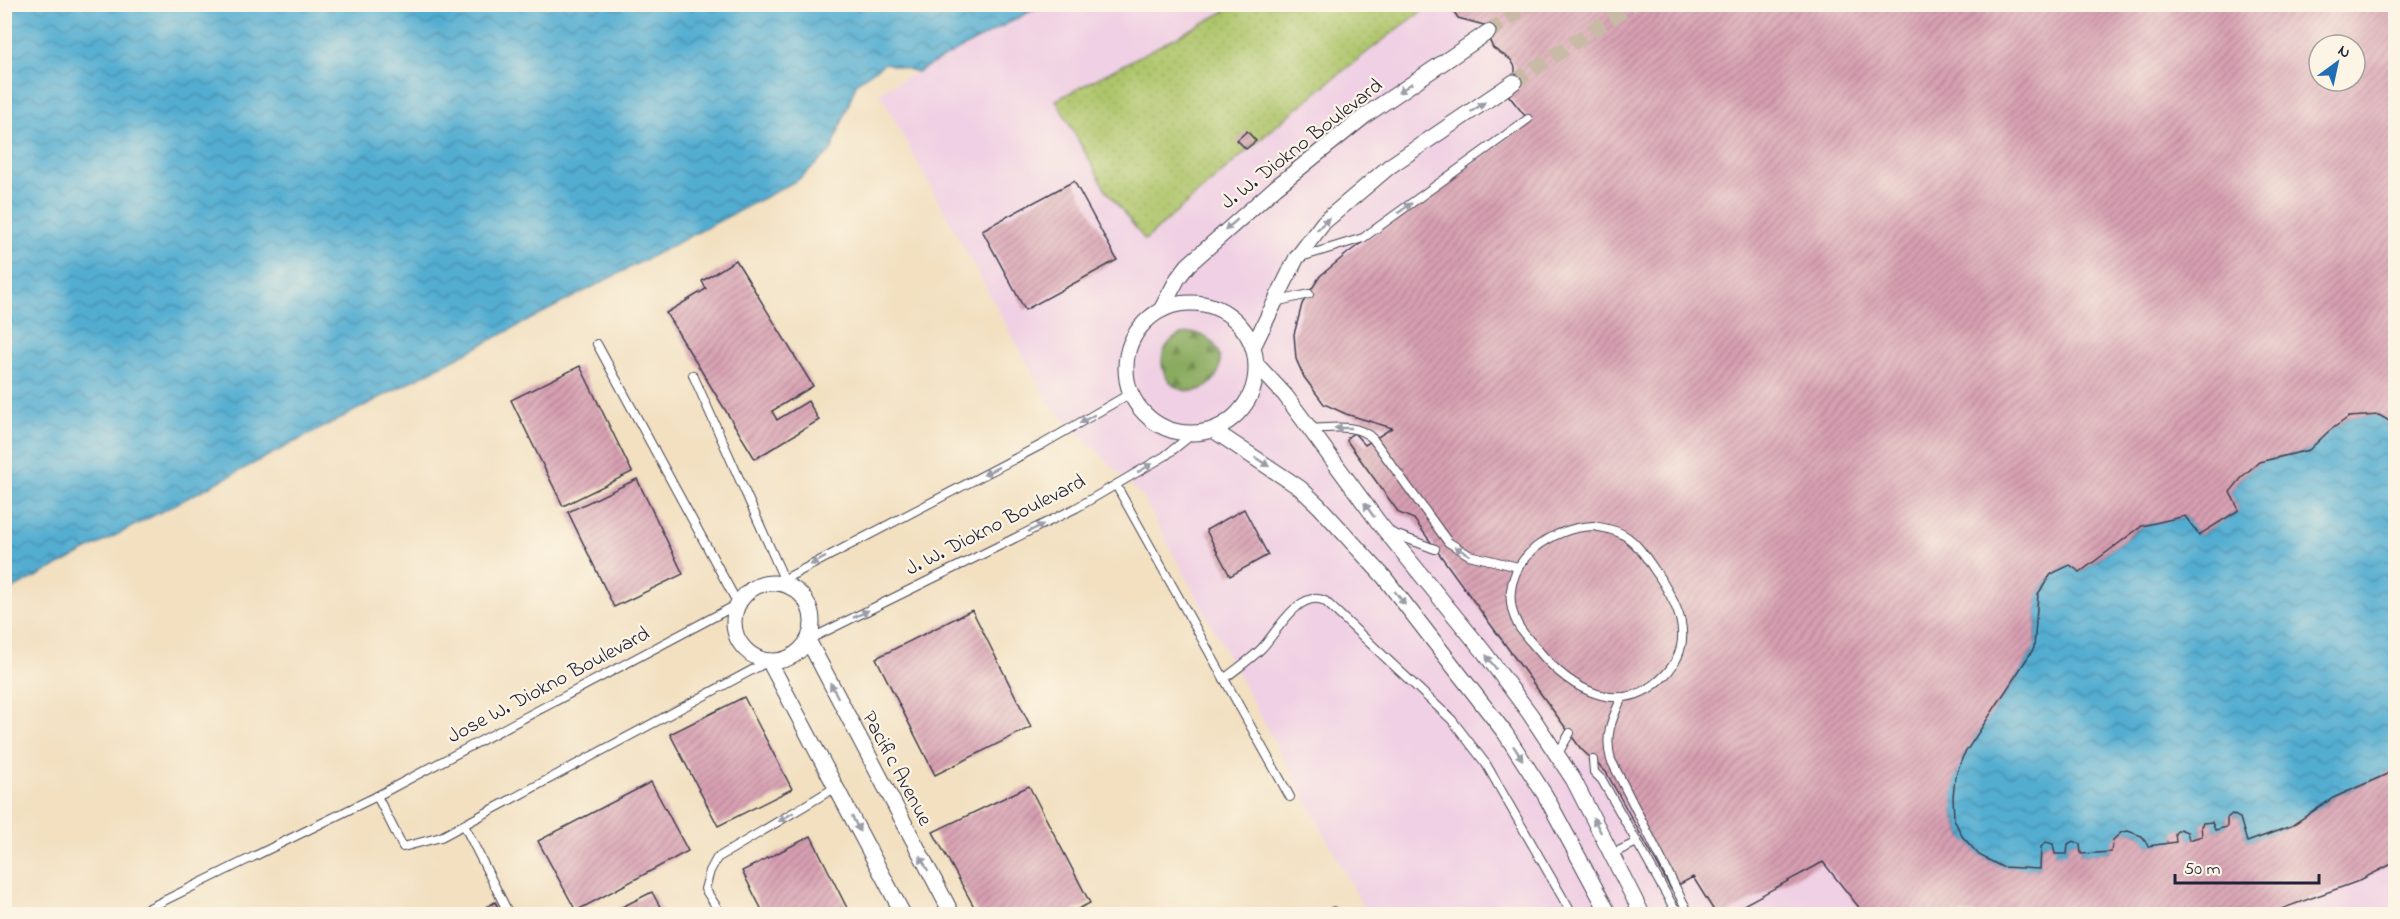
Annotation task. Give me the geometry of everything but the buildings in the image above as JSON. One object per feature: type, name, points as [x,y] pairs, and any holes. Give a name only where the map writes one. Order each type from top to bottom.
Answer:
[{"type":"street","name":"J. W. Diokno Boulevard","points":[[1161,310],[1178,278],[1188,265],[1234,222],[1366,115],[1488,32]]},
{"type":"street","points":[[1253,347],[1296,259],[1316,230],[1370,182],[1514,82]]},
{"type":"street","points":[[1185,303],[1210,305],[1232,317],[1241,326],[1253,347],[1257,365],[1256,382],[1245,405],[1228,422],[1213,430],[1194,433],[1178,432],[1163,427],[1138,407],[1131,393],[1125,368],[1130,343],[1144,322],[1161,310],[1185,303]]},
{"type":"street","points":[[1257,365],[1285,395],[1384,530],[1484,652],[1557,755],[1573,778],[1642,915]]},
{"type":"street","points":[[1213,430],[1300,488],[1384,577],[1505,733],[1545,795],[1609,915]]},
{"type":"street","points":[[781,581],[808,603],[812,615],[812,628],[803,648],[787,659],[769,661],[757,658],[746,651],[738,641],[734,629],[734,616],[738,604],[754,587],[781,581]]},
{"type":"street","name":"Pacific Avenue","points":[[808,640],[952,915]]},
{"type":"street","points":[[769,661],[903,915]]},
{"type":"lane","points":[[1296,259],[1363,238],[1524,124]]},
{"type":"lane","points":[[1274,302],[1309,294]]},
{"type":"lane","points":[[597,344],[738,604]]},
{"type":"lane","points":[[693,375],[781,581],[1043,444],[1131,393]]},
{"type":"lane","points":[[1310,429],[1352,428],[1365,432],[1373,439],[1448,542],[1469,555],[1518,567]]},
{"type":"lane","name":"J. W. Diokno Boulevard","points":[[808,640],[1076,508],[1165,456],[1194,433]]},
{"type":"lane","points":[[1116,485],[1290,797]]},
{"type":"lane","points":[[1593,526],[1610,529],[1633,542],[1643,553],[1678,608],[1682,623],[1682,637],[1674,662],[1658,682],[1634,694],[1622,697],[1599,695],[1584,690],[1569,681],[1547,661],[1518,625],[1512,610],[1511,587],[1518,567],[1525,557],[1541,543],[1577,527],[1593,526]]},
{"type":"lane","points":[[1384,530],[1435,549]]},
{"type":"lane","points":[[1224,679],[1262,648],[1280,624],[1299,606],[1311,598],[1318,597],[1325,601],[1452,720],[1486,764],[1572,915]]},
{"type":"lane","name":"Jose W. Diokno Boulevard","points":[[137,915],[292,840],[738,604]]},
{"type":"lane","points":[[376,796],[402,847],[441,837],[769,661]]},
{"type":"lane","points":[[1622,697],[1608,728],[1607,746],[1616,772],[1688,914]]},
{"type":"lane","points":[[1557,755],[1570,733]]},
{"type":"lane","points":[[1593,760],[1594,772],[1602,780],[1674,908],[1688,914]]},
{"type":"lane","points":[[721,915],[705,889],[710,871],[717,858],[836,787]]},
{"type":"lane","points":[[465,826],[509,915]]},
{"type":"lane","points":[[1612,854],[1637,842]]},
{"type":"shaded area","points":[[1042,5],[2395,5],[2395,914],[1367,914],[1142,496],[1050,405],[879,92]]},
{"type":"green space","points":[[1237,5],[1431,5],[1321,89],[1145,240],[1106,190],[1056,100]]},
{"type":"green space","points":[[1185,333],[1197,333],[1212,341],[1220,356],[1220,368],[1212,383],[1197,391],[1185,391],[1170,383],[1162,368],[1162,356],[1170,341]]},
{"type":"water","points":[[5,4],[1042,5],[917,72],[885,63],[857,82],[831,151],[798,180],[5,593]]},
{"type":"water","points":[[2379,415],[2395,425],[2395,767],[2385,775],[2333,798],[2291,826],[2247,842],[2240,818],[2232,814],[2227,818],[2227,827],[2215,830],[2212,822],[2203,823],[2202,836],[2189,840],[2187,832],[2180,829],[2175,833],[2176,842],[2148,846],[2142,836],[2126,831],[2114,840],[2111,852],[2081,854],[2080,844],[2073,841],[2068,844],[2067,854],[2055,854],[2053,844],[2046,842],[2041,847],[2040,869],[2000,866],[1984,858],[1971,847],[1956,820],[1953,805],[1956,772],[1970,743],[2029,657],[2036,630],[2038,596],[2043,585],[2053,575],[2070,565],[2081,572],[2142,526],[2185,516],[2199,535],[2239,510],[2230,492],[2259,462],[2309,450],[2329,431],[2349,417]]},
{"type":"tunnel","points":[[1488,32],[1530,4]]},
{"type":"tunnel","points":[[1514,82],[1633,4]]}]
